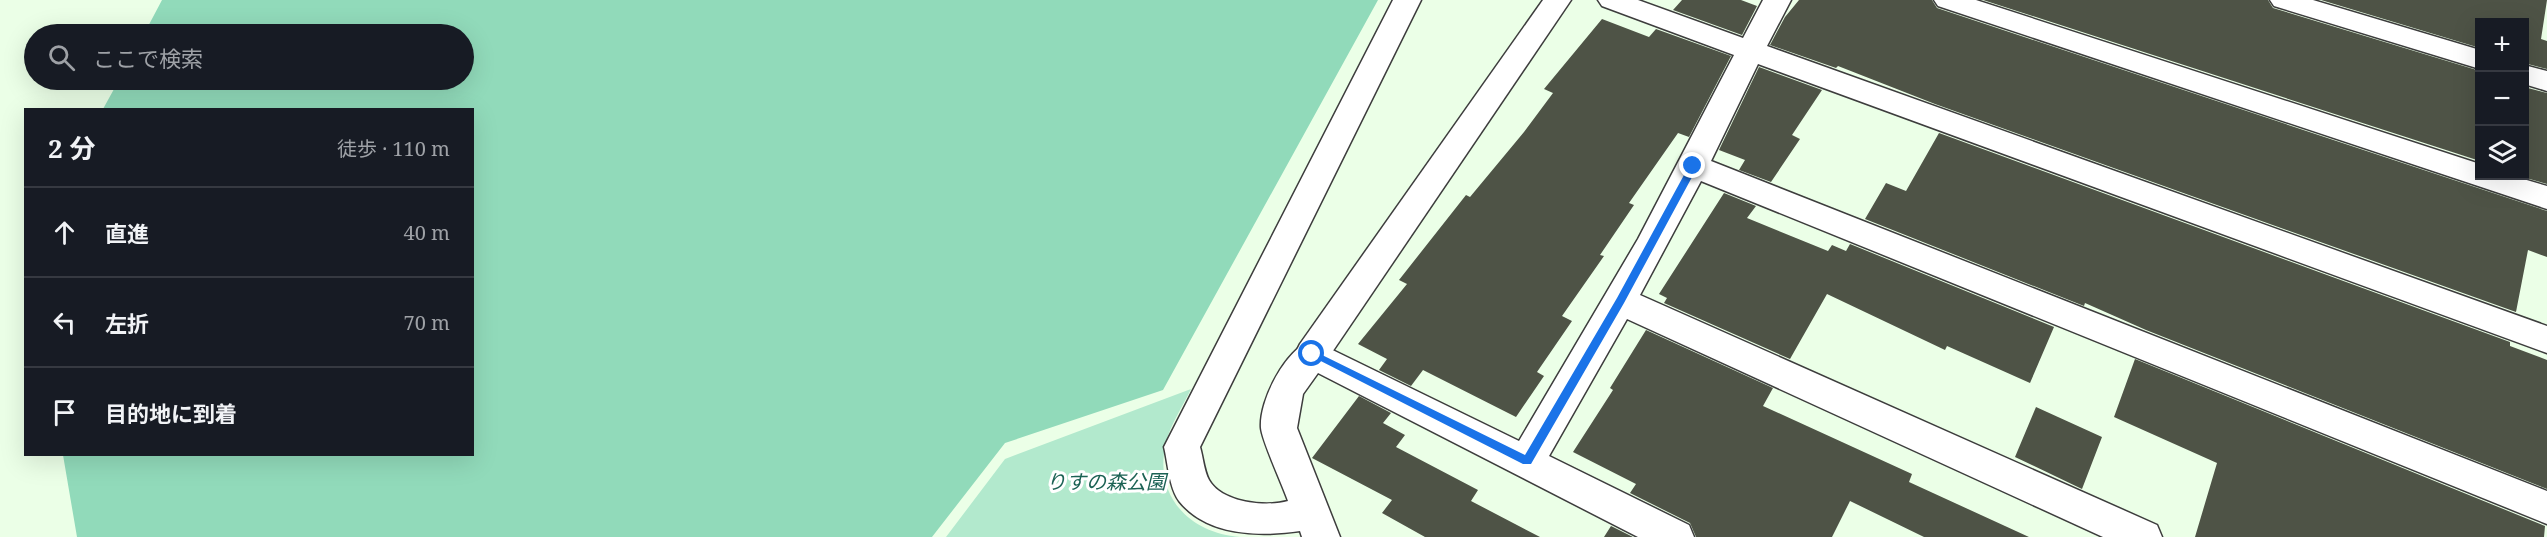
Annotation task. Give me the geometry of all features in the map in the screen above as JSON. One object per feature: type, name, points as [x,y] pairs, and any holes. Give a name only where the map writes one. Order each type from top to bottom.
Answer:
[{"type":"street","points":[[1407,0],[1182,447],[1193,490],[1226,516],[1316,525],[1279,428],[1286,391],[1557,0]]},
{"type":"street","points":[[1611,0],[2547,340]]},
{"type":"street","points":[[1527,461],[1620,301],[1693,166],[1749,51],[1777,0]]},
{"type":"street","points":[[1948,0],[2547,198]]},
{"type":"street","points":[[2284,0],[2475,58]]},
{"type":"street","points":[[2529,76],[2547,81]]},
{"type":"street","points":[[1693,166],[2547,508]]},
{"type":"street","points":[[1620,301],[2143,537]]},
{"type":"street","points":[[1312,354],[1675,537]]},
{"type":"green space","points":[[162,0],[1378,0],[1163,390],[1005,443],[932,537],[77,537],[63,456],[474,456],[474,108],[104,108],[113,90],[474,90],[474,24],[149,24]]},
{"type":"green space","name":"りすの森公園","points":[[1191,389],[1166,443],[1163,462],[1170,495],[1179,508],[1205,528],[1240,537],[946,537],[1005,459]]},
{"type":"building","points":[[1682,0],[1741,0],[1757,6],[1742,35],[1673,10]]},
{"type":"building","points":[[1799,0],[1932,0],[1937,8],[2547,211],[2547,257],[2528,250],[2516,312],[1935,104],[1838,66],[1836,68],[1770,45],[1785,17]]},
{"type":"building","points":[[1983,0],[2268,0],[2273,8],[2475,69],[2475,159]]},
{"type":"building","points":[[2321,0],[2547,0],[2541,39],[2547,41],[2547,69],[2529,64],[2529,18],[2475,18],[2475,46]]},
{"type":"building","points":[[1602,19],[1649,37],[1656,29],[1731,56],[1689,137],[1678,133],[1629,203],[1634,205],[1600,255],[1604,256],[1562,316],[1572,321],[1537,372],[1544,376],[1516,417],[1423,370],[1411,386],[1379,370],[1387,359],[1358,344],[1407,284],[1399,280],[1466,195],[1470,197],[1524,132],[1553,93],[1544,89]]},
{"type":"building","points":[[1759,67],[1822,90],[1792,135],[1800,139],[1771,182],[1739,170],[1745,160],[1719,150]]},
{"type":"building","points":[[2529,88],[2547,93],[2547,184],[2529,179]]},
{"type":"building","points":[[1939,133],[2510,342],[2510,346],[2547,360],[2547,489],[2146,330],[2085,303],[2084,306],[1865,219],[1886,183],[1906,191]]},
{"type":"building","points":[[1724,193],[1756,206],[1747,218],[1828,251],[1832,245],[1846,251],[1850,244],[2054,327],[2030,383],[1947,346],[1945,350],[1827,294],[1790,359],[1664,303],[1667,298],[1659,294]]},
{"type":"building","points":[[1646,330],[1773,388],[1763,406],[1912,474],[1909,482],[2029,537],[1924,537],[1850,501],[1832,537],[1696,537],[1690,523],[1630,493],[1636,484],[1573,452],[1613,390],[1610,388]]},
{"type":"building","points":[[2135,359],[2545,526],[2544,537],[2195,537],[2217,463],[2114,417]]},
{"type":"building","points":[[1359,396],[1391,413],[1383,423],[1405,435],[1396,447],[1478,490],[1471,501],[1540,537],[1425,537],[1382,513],[1392,500],[1312,458]]},
{"type":"building","points":[[2036,407],[2102,437],[2082,489],[2015,457]]},
{"type":"building","points":[[1611,526],[1633,537],[1604,537]]},
{"type":"route","points":[[1312,354],[1527,461],[1620,301],[1693,166]]}]
